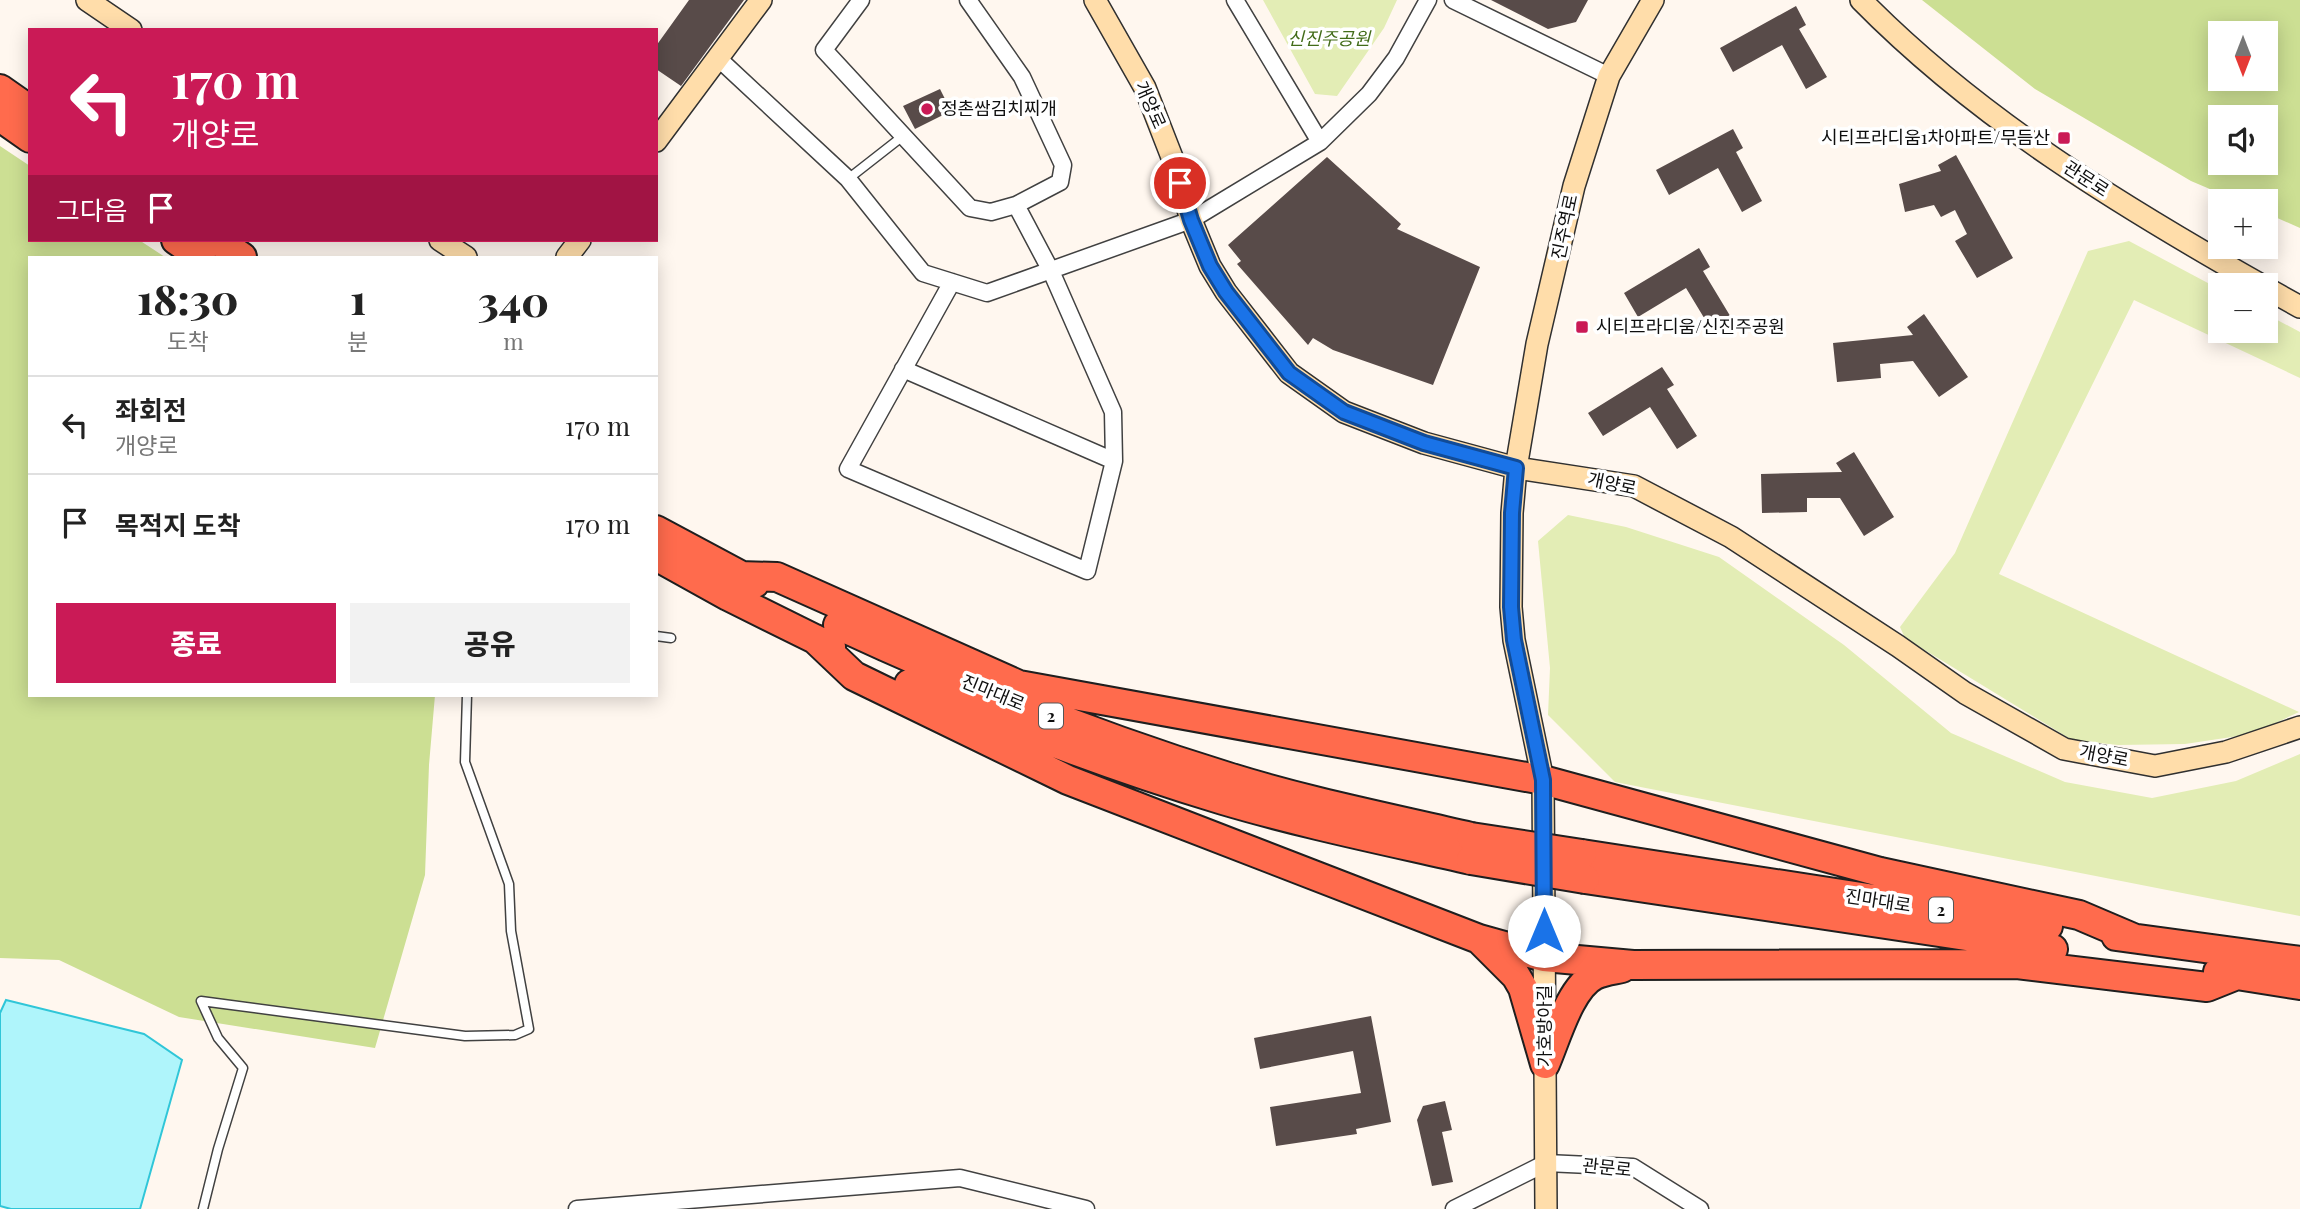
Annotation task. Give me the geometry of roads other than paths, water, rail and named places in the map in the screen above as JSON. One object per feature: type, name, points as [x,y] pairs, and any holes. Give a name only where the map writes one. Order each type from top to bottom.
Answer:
[{"type":"highway","points":[[0,89],[28,109]]},
{"type":"highway","points":[[0,117],[28,137]]},
{"type":"highway","points":[[179,242],[200,256]]},
{"type":"highway","points":[[220,242],[241,256]]},
{"type":"highway","name":"진마대로","points":[[658,531],[739,576],[920,664],[1091,732],[1231,778],[1471,848]]},
{"type":"highway","name":"진마대로","points":[[658,557],[728,596],[911,685],[1084,754],[1224,800],[1366,836],[1471,848]]},
{"type":"highway","points":[[739,576],[777,577],[1019,685],[1543,780],[1880,872],[2079,915],[2133,938]]},
{"type":"highway","points":[[815,639],[854,676],[1068,780],[1479,939],[1545,957],[1633,965],[2017,964],[2207,987],[2238,975]]},
{"type":"highway","name":"2","points":[[1471,848],[1584,867]]},
{"type":"highway","name":"진마대로","points":[[1584,867],[2300,961]]},
{"type":"highway","name":"진마대로","points":[[1584,867],[1930,932],[2300,985]]},
{"type":"highway","points":[[1479,939],[1516,976],[1523,988],[1545,1064]]},
{"type":"highway","points":[[1545,1064],[1575,994],[1586,981],[1596,974],[1633,965]]},
{"type":"street","points":[[87,0],[128,28]]},
{"type":"street","points":[[658,138],[719,60],[761,0]]},
{"type":"street","points":[[861,0],[824,50],[970,208],[991,212],[1016,205],[1060,182],[1063,165],[1022,77],[968,0]]},
{"type":"street","name":"개양로","points":[[1094,0],[1145,88],[1175,164],[1191,220],[1210,266],[1226,292],[1289,373],[1344,412],[1424,443],[1516,468],[1634,486],[1731,537],[1965,693],[2064,749],[2155,766],[2226,752],[2300,727]]},
{"type":"street","points":[[1235,0],[1320,142]]},
{"type":"street","points":[[719,60],[848,179],[923,273],[987,293],[1191,220],[1320,142],[1369,94],[1396,58],[1428,0]]},
{"type":"street","points":[[1453,0],[1609,76]]},
{"type":"street","name":"진주역로","points":[[1516,468],[1537,344],[1574,186],[1609,76],[1653,0]]},
{"type":"street","name":"관문로","points":[[1861,0],[1944,78],[1998,121],[2136,211],[2241,273]]},
{"type":"street","points":[[952,282],[848,469],[1087,571],[1114,461],[1113,412],[1051,271],[1016,205]]},
{"type":"street","points":[[443,242],[464,256]]},
{"type":"street","points":[[568,256],[578,242]]},
{"type":"street","points":[[2278,295],[2300,307]]},
{"type":"street","points":[[903,369],[1114,461]]},
{"type":"street","name":"가호방아길","points":[[1516,468],[1512,513],[1511,607],[1514,640],[1543,780],[1546,1209]]},
{"type":"street","points":[[1454,1209],[1546,1163]]},
{"type":"street","name":"관문로","points":[[1546,1163],[1633,1167],[1700,1209]]},
{"type":"street","points":[[577,1209],[960,1178],[1086,1209]]},
{"type":"lane","points":[[848,179],[903,136]]},
{"type":"lane","points":[[658,636],[671,638]]},
{"type":"lane","points":[[203,1209],[243,1068],[218,1038],[201,1001],[465,1036],[515,1035],[529,1029],[511,931],[509,884],[465,762],[467,697]]},
{"type":"water","points":[[6,1000],[144,1034],[182,1060],[140,1209],[11,1209],[0,1206],[0,1013]]},
{"type":"place","name":"정촌쌈김치찌개","points":[[927,109]]},
{"type":"place","name":"시티프라디움1차아파트/무듬산","points":[[2064,138]]},
{"type":"place","name":"시티프라디움/신진주공원","points":[[1582,327]]},
{"type":"park label","name":"신진주공원","points":[[1329,39]]}]
